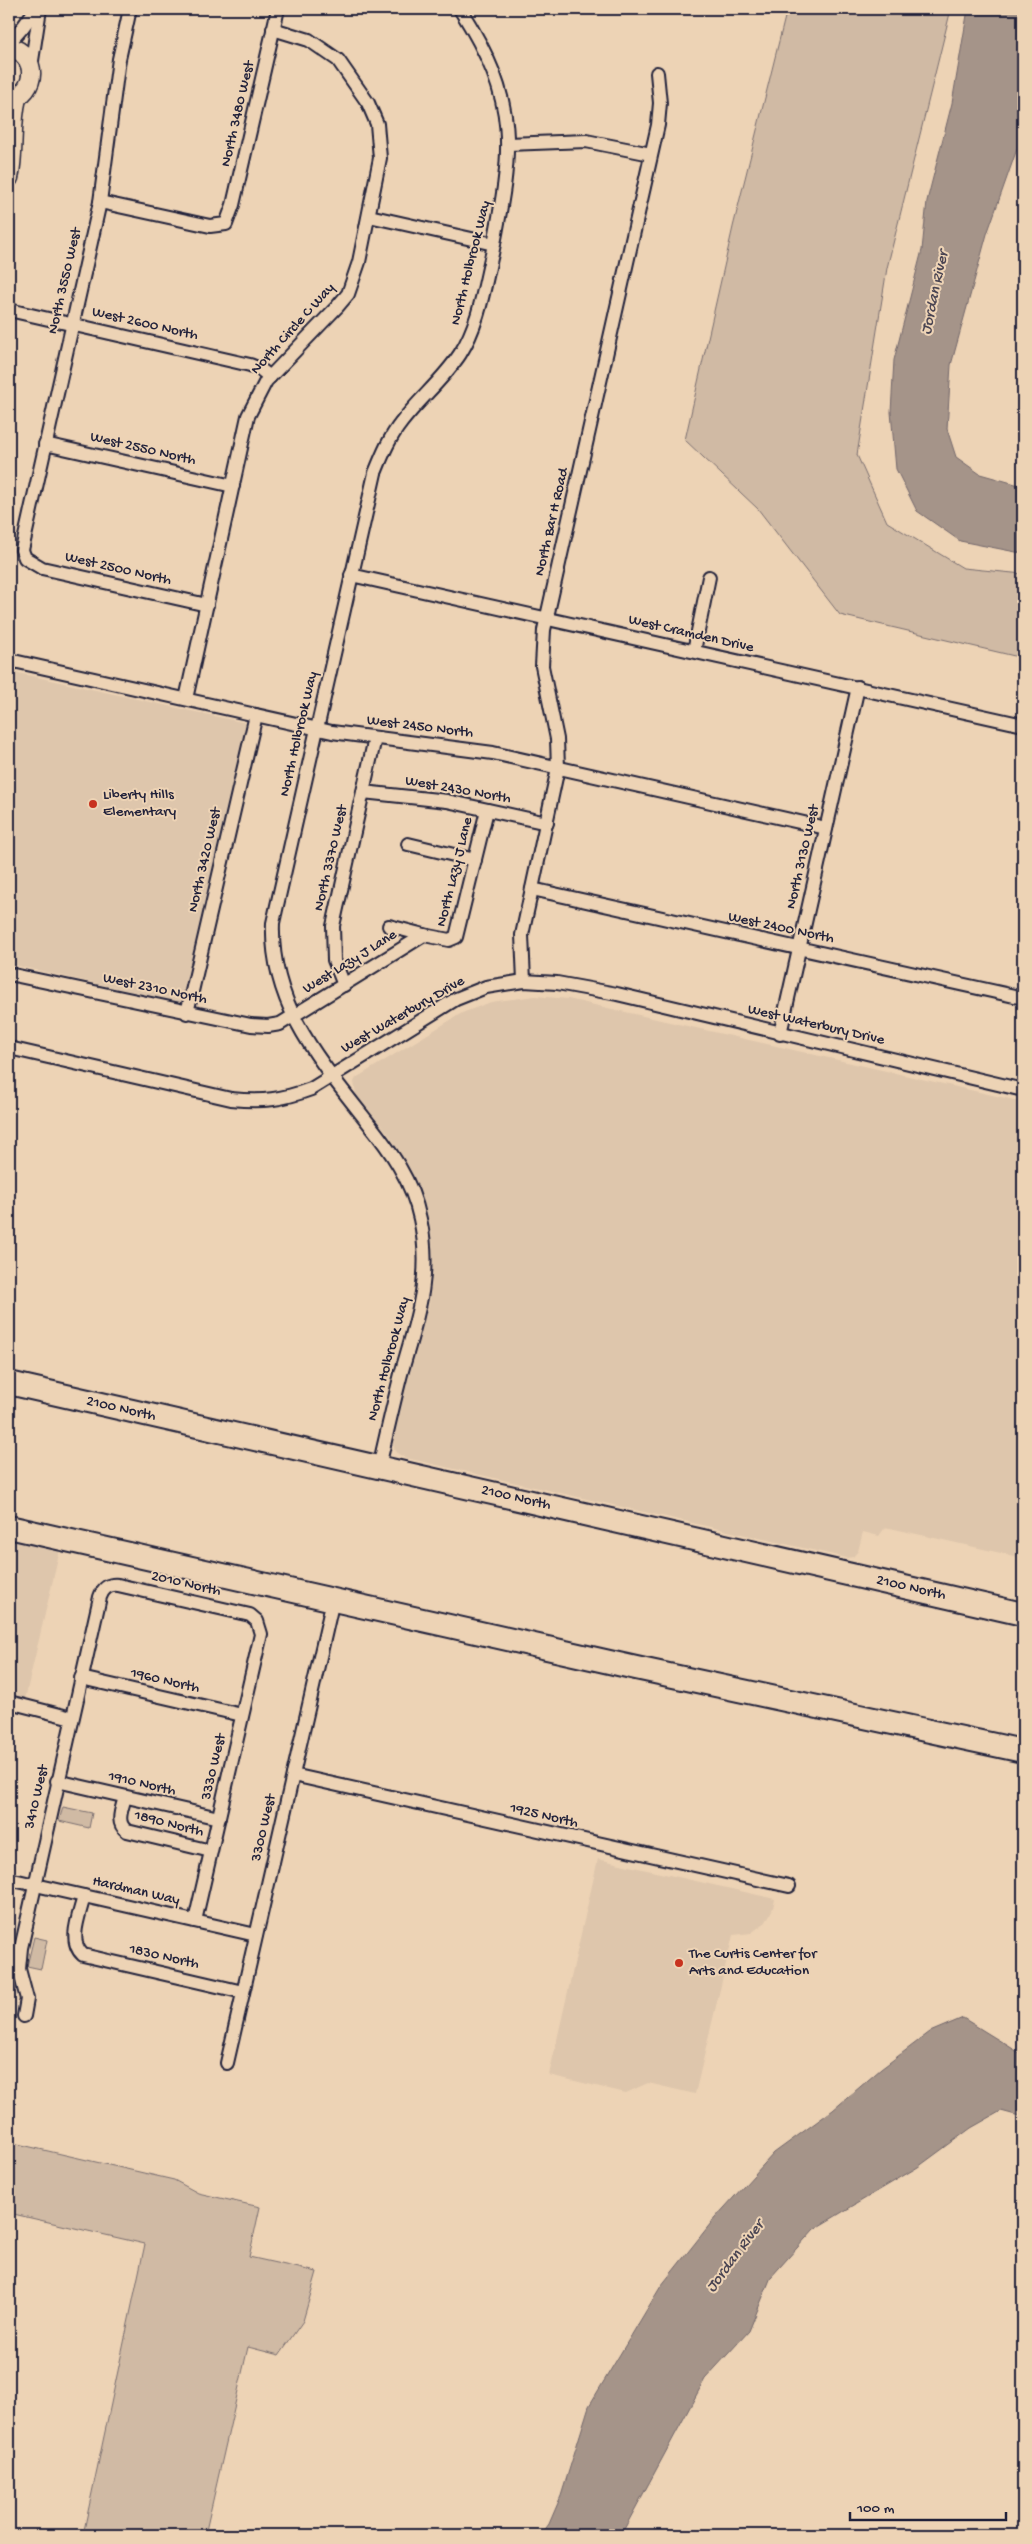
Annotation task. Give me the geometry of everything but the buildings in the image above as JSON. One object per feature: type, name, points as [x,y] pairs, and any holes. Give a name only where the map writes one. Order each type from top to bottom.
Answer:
[{"type":"highway","name":"2100 North","points":[[9,1383],[1023,1614]]},
{"type":"highway","points":[[9,1526],[333,1600],[1023,1752]]},
{"type":"street","points":[[9,43],[24,28],[36,9]]},
{"type":"street","points":[[9,178],[12,158],[13,99],[29,85],[40,9]]},
{"type":"street","name":"North 3550 West","points":[[25,558],[23,541],[100,202],[119,59],[130,9]]},
{"type":"street","name":"North 3480 West","points":[[100,202],[210,226],[226,224],[234,205],[278,9]]},
{"type":"street","name":"North Holbrook Way","points":[[379,1466],[398,1387],[420,1310],[424,1278],[423,1234],[417,1205],[401,1168],[332,1076],[294,1017],[278,978],[274,958],[273,923],[375,473],[380,459],[400,423],[445,374],[469,337],[478,316],[505,192],[508,144],[505,112],[498,82],[477,36],[460,9]]},
{"type":"street","name":"North Circle C Way","points":[[186,699],[248,416],[256,397],[270,377],[348,294],[359,262],[378,176],[380,150],[377,124],[368,103],[338,60],[324,49],[298,35],[273,29]]},
{"type":"street","points":[[9,47],[24,54],[31,67]]},
{"type":"street","name":"North Bar H Road","points":[[524,980],[522,935],[558,768],[557,739],[542,666],[542,647],[660,114],[657,73]]},
{"type":"street","points":[[508,144],[586,141],[651,154]]},
{"type":"street","points":[[369,216],[494,244]]},
{"type":"street","name":"West 2600 North","points":[[9,310],[250,365],[260,369],[270,377]]},
{"type":"street","name":"West 2550 North","points":[[45,444],[233,486]]},
{"type":"street","name":"West 2500 North","points":[[25,558],[42,568],[207,605]]},
{"type":"street","name":"West Cramden Drive","points":[[351,575],[1023,726]]},
{"type":"street","points":[[694,651],[709,577]]},
{"type":"street","name":"West 2450 North","points":[[9,660],[316,728],[375,738],[462,747],[826,828]]},
{"type":"street","name":"North 3130 West","points":[[780,1034],[858,688]]},
{"type":"street","name":"North 3420 West","points":[[187,1013],[256,715]]},
{"type":"street","name":"North 3370 West","points":[[344,985],[334,960],[333,926],[375,738]]},
{"type":"street","name":"West 2430 North","points":[[363,792],[447,802],[547,823]]},
{"type":"street","name":"North Lazy J Lane","points":[[453,939],[458,933],[487,810]]},
{"type":"street","points":[[408,844],[475,860]]},
{"type":"street","name":"West 2400 North","points":[[532,889],[1023,998]]},
{"type":"street","name":"West Lazy J Lane","points":[[390,926],[424,935],[453,939]]},
{"type":"street","name":"West Lazy J Lane","points":[[294,1017],[424,935]]},
{"type":"street","name":"West 2310 North","points":[[9,974],[251,1025],[268,1026],[294,1017]]},
{"type":"street","name":"West Waterbury Drive","points":[[9,1048],[231,1099],[261,1102],[288,1098],[311,1089],[456,999],[486,987],[524,980],[558,983],[617,994],[1023,1090]]},
{"type":"street","name":"2010 North","points":[[106,1588],[118,1585],[250,1615],[257,1621]]},
{"type":"street","name":"3410 West","points":[[24,2016],[27,1999],[15,1947],[34,1884],[100,1597],[106,1588]]},
{"type":"street","name":"3300 West","points":[[227,2063],[333,1600]]},
{"type":"street","name":"3330 West","points":[[195,1921],[261,1634],[257,1621]]},
{"type":"street","name":"1960 North","points":[[81,1678],[242,1715]]},
{"type":"street","points":[[9,1702],[72,1718]]},
{"type":"street","name":"1925 North","points":[[293,1775],[789,1886]]},
{"type":"street","name":"1910 North","points":[[58,1781],[218,1818]]},
{"type":"street","name":"1890 North","points":[[125,1797],[120,1820],[122,1827],[127,1831],[211,1851]]},
{"type":"street","name":"Hardman Way","points":[[9,1879],[256,1935]]},
{"type":"street","name":"1830 North","points":[[84,1896],[75,1938],[80,1952],[92,1958],[243,1992]]},
{"type":"shaded area","points":[[787,9],[951,9],[887,268],[857,455],[887,522],[963,568],[1023,574],[1023,658],[840,615],[758,509],[685,440],[733,227]]},
{"type":"shaded area","points":[[9,671],[246,723],[182,1003],[9,964]]},
{"type":"shaded area","points":[[535,996],[568,999],[1023,1102],[1023,1558],[890,1528],[884,1529],[879,1536],[863,1532],[858,1551],[853,1557],[847,1558],[406,1458],[398,1454],[394,1448],[393,1441],[406,1381],[429,1304],[432,1279],[430,1245],[422,1201],[407,1164],[390,1136],[356,1095],[354,1082],[356,1078],[462,1013],[491,1002]]},
{"type":"shaded area","points":[[9,1536],[60,1550],[25,1699],[9,1695]]},
{"type":"shaded area","points":[[63,1807],[92,1813],[89,1828],[59,1821]]},
{"type":"shaded area","points":[[598,1859],[775,1899],[766,1922],[751,1933],[733,1935],[695,2094],[648,2083],[626,2093],[549,2075]]},
{"type":"shaded area","points":[[34,1937],[47,1940],[41,1969],[27,1966]]},
{"type":"shaded area","points":[[9,2142],[174,2180],[198,2193],[260,2207],[249,2257],[317,2272],[303,2321],[279,2355],[248,2347],[205,2535],[83,2535],[145,2244],[9,2213]]},
{"type":"water","name":"Jordan River","points":[[968,9],[1023,9],[1023,132],[987,234],[951,365],[947,429],[956,457],[980,474],[1019,485],[1023,484],[1023,553],[960,541],[917,511],[896,469],[891,412],[894,360],[922,250],[927,201],[952,103]]},
{"type":"water","name":"Jordan River","points":[[963,2018],[1023,2055],[1023,2117],[1001,2111],[971,2128],[918,2167],[814,2229],[771,2277],[749,2331],[705,2379],[621,2535],[541,2535],[549,2524],[561,2496],[589,2406],[661,2286],[715,2218],[774,2153],[833,2110],[881,2069],[930,2032]]},
{"type":"place","name":"Liberty Hills Elementary","points":[[93,804]]},
{"type":"place","name":"The Curtis Center for Arts and Education","points":[[679,1963]]}]
